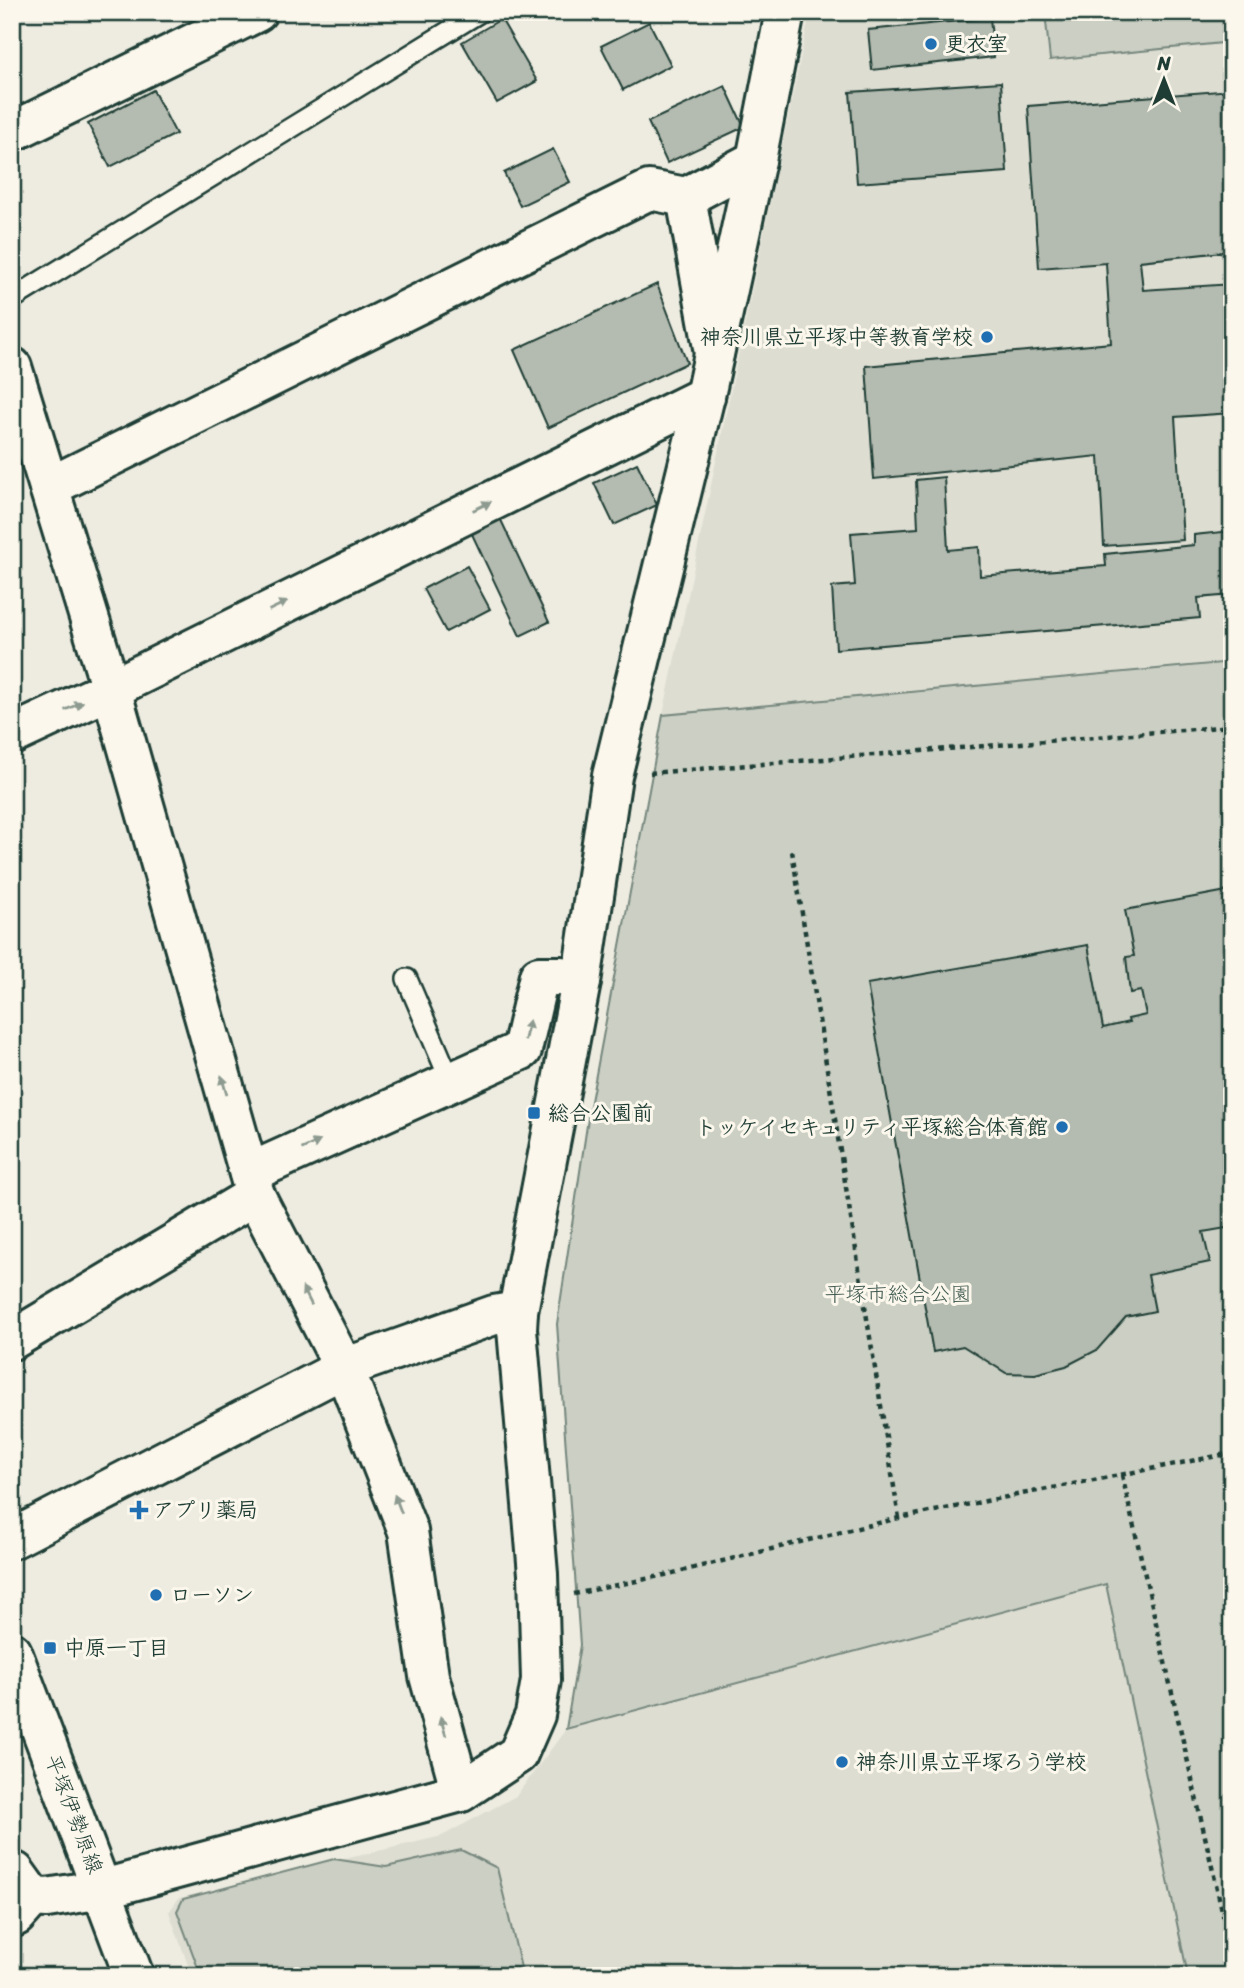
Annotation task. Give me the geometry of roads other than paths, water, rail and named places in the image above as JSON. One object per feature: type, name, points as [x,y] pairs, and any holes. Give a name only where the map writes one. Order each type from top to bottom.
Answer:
[{"type":"street","points":[[12,132],[257,12]]},
{"type":"street","points":[[18,1893],[47,1898],[103,1889],[461,1792],[518,1754],[535,1715],[541,1680],[538,1574],[517,1329],[518,1311],[581,982],[612,776],[705,396],[785,12]]},
{"type":"street","points":[[49,487],[649,190],[685,197],[756,160]]},
{"type":"street","points":[[685,197],[714,353]]},
{"type":"street","points":[[12,367],[111,689],[252,1184],[344,1368],[408,1531],[429,1676],[461,1792]]},
{"type":"street","points":[[12,736],[705,396]]},
{"type":"street","points":[[12,1340],[252,1184],[451,1082],[522,1050],[539,976],[561,976],[581,982]]},
{"type":"street","points":[[12,1539],[344,1368],[494,1315],[518,1311]]},
{"type":"street","name":"平塚伊勢原線","points":[[12,1652],[134,1976]]},
{"type":"lane","points":[[12,299],[480,12]]},
{"type":"lane","points":[[407,979],[451,1082]]},
{"type":"place","name":"更衣室","points":[[931,44]]},
{"type":"place","name":"神奈川県立平塚中等教育学校","points":[[987,337]]},
{"type":"place","name":"総合公園前","points":[[534,1113]]},
{"type":"place","name":"トッケイセキュリティ平塚総合体育館","points":[[1062,1127]]},
{"type":"place","name":"アプリ薬局","points":[[139,1510]]},
{"type":"place","name":"ローソン","points":[[156,1595]]},
{"type":"place","name":"中原一丁目","points":[[50,1648]]},
{"type":"place","name":"神奈川県立平塚ろう学校","points":[[842,1762]]},
{"type":"park label","name":"平塚市総合公園","points":[[898,1294]]}]
